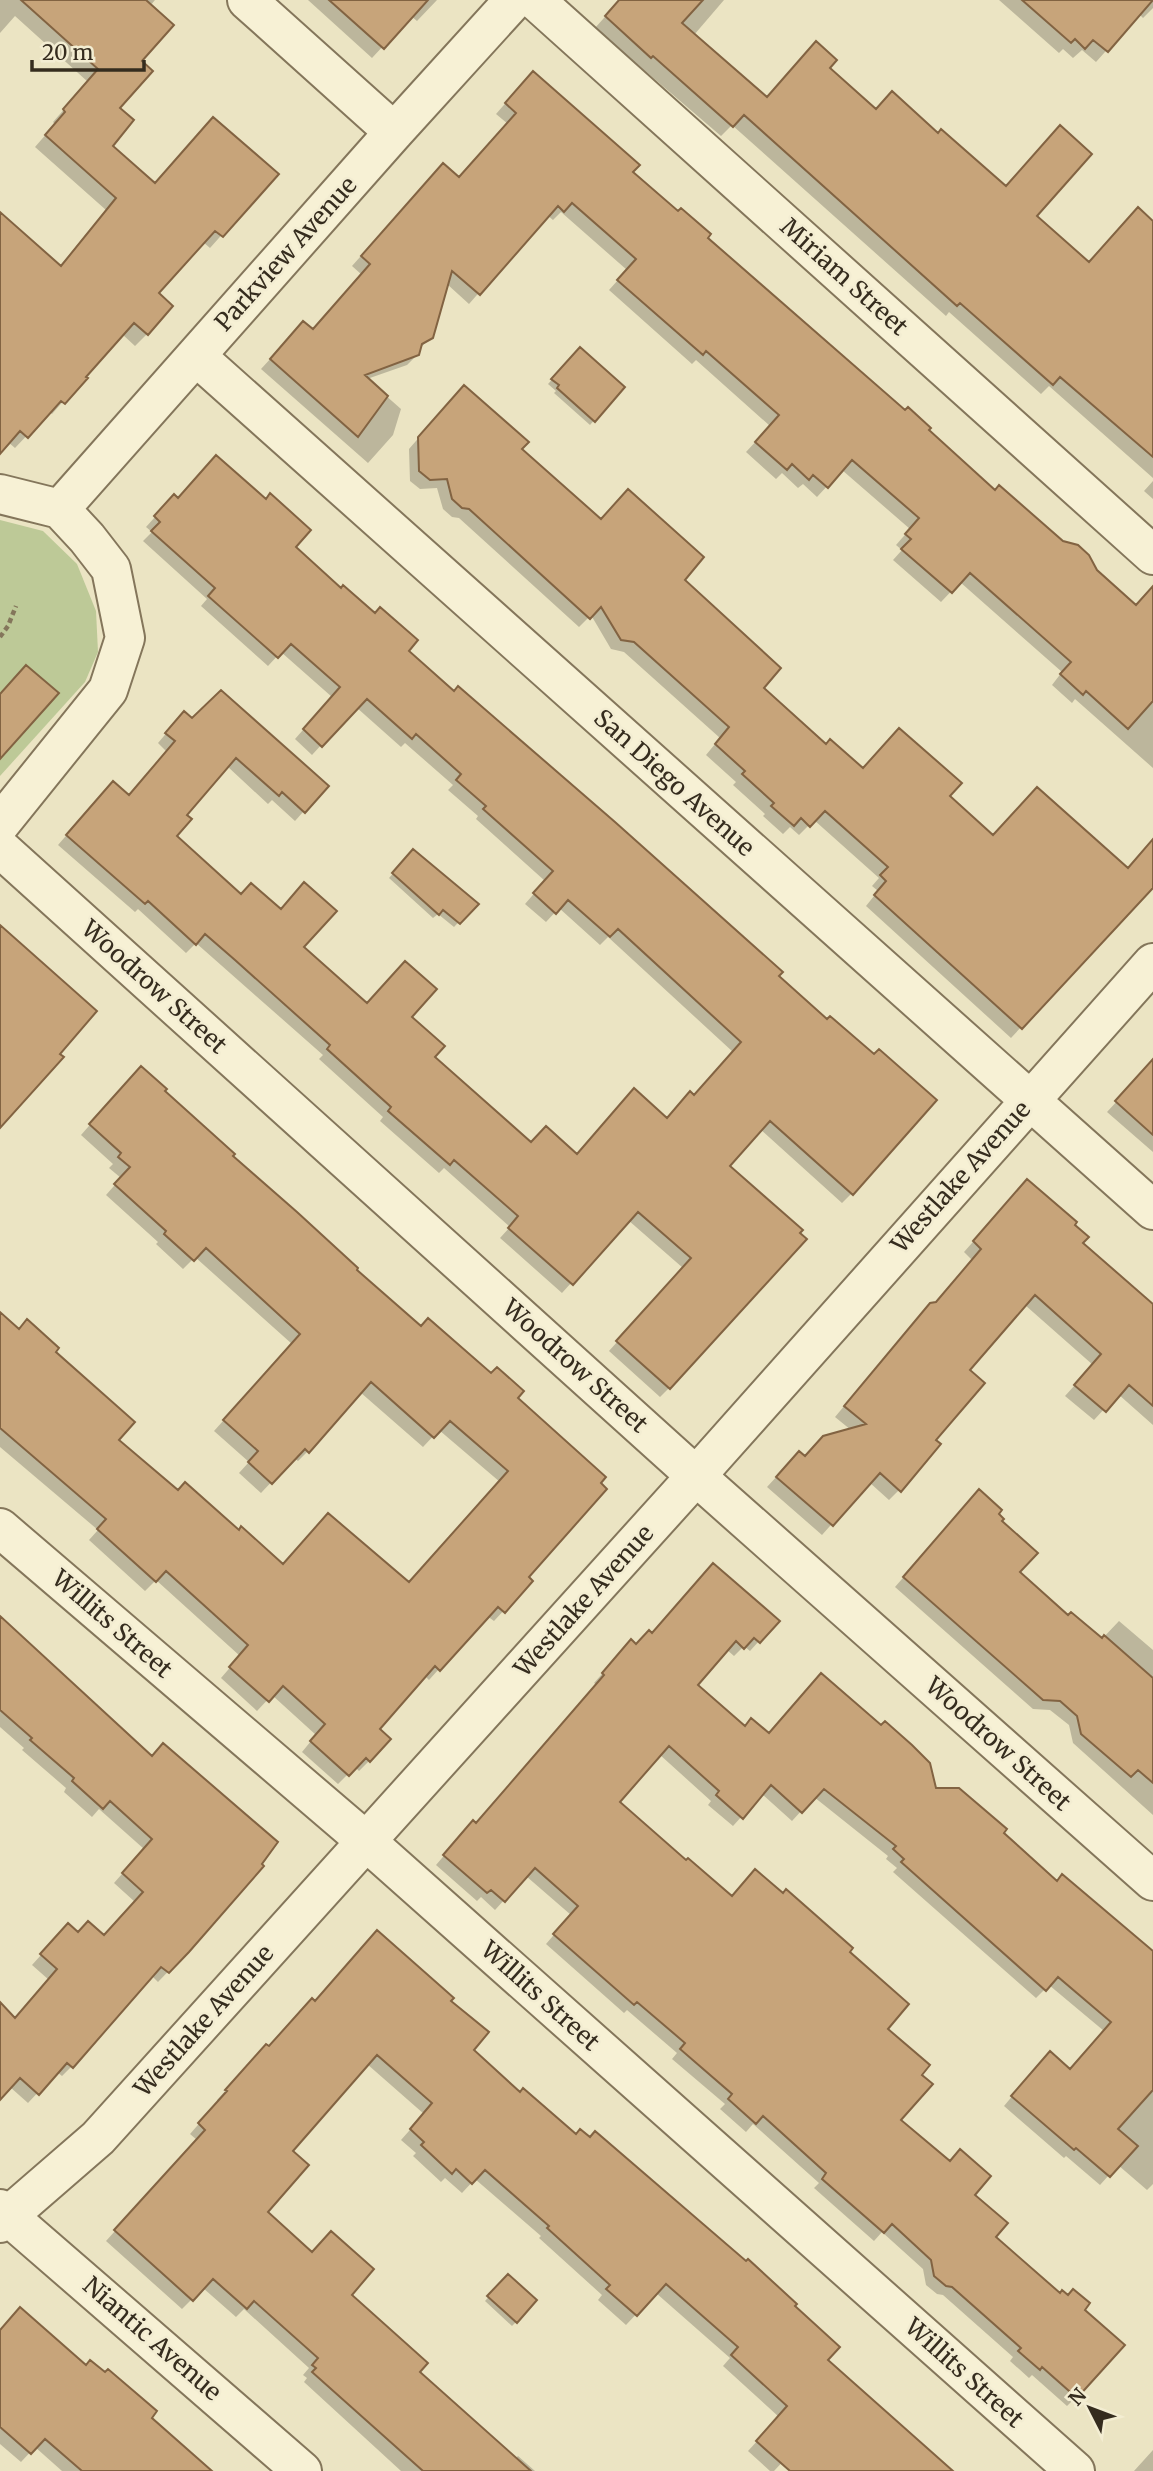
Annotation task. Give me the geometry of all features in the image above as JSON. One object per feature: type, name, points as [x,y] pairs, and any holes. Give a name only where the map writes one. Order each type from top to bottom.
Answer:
[{"type":"street","points":[[247,0],[394,132]]},
{"type":"street","name":"Parkview Avenue","points":[[60,509],[514,0]]},
{"type":"street","name":"Miriam Street","points":[[535,0],[1153,555]]},
{"type":"street","name":"San Diego Avenue","points":[[196,356],[1153,1210]]},
{"type":"street","points":[[0,494],[60,509],[87,538],[111,569],[125,638],[108,690],[0,824]]},
{"type":"street","name":"Woodrow Street","points":[[0,848],[696,1476],[1153,1881]]},
{"type":"street","name":"Westlake Avenue","points":[[2,2216],[97,2138],[696,1476],[1153,963]]},
{"type":"street","name":"Willits Street","points":[[0,1528],[367,1842],[1075,2471]]},
{"type":"street","name":"Niantic Avenue","points":[[2,2216],[302,2471]]},
{"type":"path","points":[[0,637],[16,606]]},
{"type":"green space","points":[[0,520],[43,531],[77,564],[96,611],[98,652],[85,682],[0,776]]},
{"type":"building","points":[[21,0],[146,0],[174,25],[142,61],[153,71],[120,108],[134,120],[113,146],[155,183],[213,117],[279,174],[223,237],[215,231],[159,293],[173,306],[148,335],[134,323],[65,404],[61,401],[28,438],[20,431],[0,454],[0,212],[61,266],[116,198],[45,135],[65,112],[63,109],[98,69]]},
{"type":"building","points":[[329,0],[428,0],[384,49]]},
{"type":"building","points":[[619,0],[703,0],[682,23],[767,97],[816,41],[837,60],[830,68],[876,109],[892,91],[938,133],[941,129],[1006,186],[1060,125],[1092,154],[1037,216],[1089,262],[1138,207],[1153,221],[1153,457],[1060,377],[1053,385],[960,303],[957,306],[744,115],[733,127],[653,56],[651,58],[605,16]]},
{"type":"building","points":[[1022,0],[1153,0],[1108,52],[1093,40],[1085,49],[1075,39],[1071,43]]},
{"type":"building","points":[[533,71],[640,165],[633,172],[678,211],[681,208],[711,234],[708,238],[905,410],[908,407],[931,428],[929,430],[995,490],[999,485],[1063,541],[1078,545],[1089,555],[1097,570],[1136,605],[1153,586],[1153,701],[1128,729],[1086,691],[1083,695],[1060,674],[1071,662],[970,573],[952,593],[901,549],[911,539],[905,534],[919,518],[852,460],[828,488],[813,475],[809,480],[792,464],[787,470],[755,442],[779,415],[706,351],[703,355],[617,280],[636,259],[572,203],[564,212],[558,206],[480,295],[452,271],[433,338],[422,344],[419,355],[365,375],[388,396],[358,437],[270,359],[303,321],[313,329],[370,264],[361,256],[443,163],[459,177],[516,113],[505,103]]},
{"type":"building","points":[[580,347],[625,387],[595,422],[557,388],[559,385],[551,379]]},
{"type":"building","points":[[464,385],[529,442],[522,449],[601,519],[628,489],[704,557],[685,580],[781,668],[764,688],[826,744],[830,739],[863,768],[899,728],[962,783],[950,796],[993,835],[1037,787],[1128,868],[1153,839],[1153,888],[1022,1029],[874,895],[886,881],[880,875],[888,867],[825,811],[810,827],[801,818],[794,826],[771,806],[774,803],[742,774],[745,771],[715,744],[729,727],[634,642],[621,640],[601,607],[590,619],[469,509],[462,508],[452,499],[447,479],[430,480],[419,471],[418,437]]},
{"type":"building","points":[[216,455],[266,499],[270,493],[311,530],[296,547],[341,588],[343,585],[375,613],[380,607],[418,640],[409,651],[454,691],[458,686],[615,822],[783,972],[779,976],[827,1019],[830,1016],[874,1054],[879,1049],[937,1100],[853,1195],[770,1121],[730,1166],[803,1230],[800,1233],[807,1239],[670,1389],[616,1341],[691,1258],[638,1212],[573,1285],[508,1228],[518,1216],[454,1160],[450,1165],[388,1111],[391,1107],[327,1049],[330,1045],[235,960],[205,934],[196,945],[148,901],[145,904],[66,835],[113,781],[129,795],[175,741],[165,733],[184,711],[192,718],[221,690],[329,786],[305,813],[282,792],[279,796],[236,758],[187,815],[192,819],[177,836],[241,894],[251,883],[281,909],[304,882],[337,911],[304,947],[367,1003],[405,961],[437,989],[412,1017],[445,1046],[435,1057],[531,1142],[546,1126],[577,1154],[634,1088],[667,1118],[690,1091],[694,1095],[741,1042],[618,929],[610,937],[568,900],[556,914],[533,893],[553,871],[483,809],[486,806],[456,780],[461,774],[416,734],[412,739],[367,699],[322,747],[303,729],[340,687],[291,644],[278,658],[208,596],[215,588],[151,531],[160,522],[154,516],[174,494],[178,498]]},
{"type":"building","points":[[26,665],[59,693],[0,759],[0,694]]},
{"type":"building","points":[[413,849],[479,904],[460,924],[443,910],[439,915],[392,873]]},
{"type":"building","points":[[0,925],[97,1011],[60,1054],[64,1057],[0,1128]]},
{"type":"building","points":[[1153,1059],[1153,1135],[1115,1101]]},
{"type":"building","points":[[141,1066],[235,1154],[233,1156],[421,1326],[428,1318],[491,1373],[497,1367],[524,1391],[518,1398],[606,1477],[601,1483],[607,1489],[529,1577],[533,1581],[505,1613],[498,1607],[440,1671],[435,1666],[380,1729],[391,1739],[370,1762],[366,1758],[349,1776],[310,1741],[325,1724],[283,1686],[269,1702],[229,1667],[248,1645],[166,1571],[156,1582],[97,1529],[106,1519],[0,1428],[0,1312],[19,1329],[27,1319],[59,1348],[56,1352],[135,1422],[119,1440],[178,1490],[185,1482],[239,1530],[241,1526],[283,1564],[328,1513],[409,1582],[508,1471],[450,1421],[434,1438],[371,1382],[309,1453],[305,1449],[272,1484],[248,1462],[258,1451],[223,1420],[300,1334],[206,1248],[194,1261],[164,1234],[166,1231],[114,1184],[130,1167],[118,1157],[121,1153],[89,1124]]},
{"type":"building","points":[[1027,1179],[1077,1222],[1075,1225],[1089,1237],[1083,1243],[1153,1304],[1153,1406],[1129,1385],[1106,1412],[1074,1385],[1101,1354],[1035,1295],[970,1370],[985,1383],[936,1440],[941,1444],[901,1492],[880,1473],[833,1526],[776,1477],[799,1451],[805,1456],[823,1436],[866,1424],[844,1406],[930,1303],[936,1302],[981,1249],[973,1241]]},
{"type":"building","points":[[979,1489],[1002,1510],[999,1514],[1004,1519],[1002,1521],[1038,1553],[1020,1572],[1068,1615],[1071,1612],[1102,1638],[1104,1635],[1153,1678],[1153,1783],[1138,1770],[1131,1777],[1081,1734],[1077,1716],[1060,1701],[1043,1700],[903,1577]]},
{"type":"building","points":[[713,1563],[780,1621],[760,1643],[754,1638],[744,1649],[736,1641],[698,1685],[745,1726],[751,1718],[769,1733],[821,1673],[881,1725],[885,1721],[930,1763],[936,1788],[959,1788],[1007,1829],[1004,1833],[1057,1881],[1062,1874],[1153,1951],[1153,2090],[1118,2129],[1138,2146],[1110,2177],[1011,2096],[1050,2051],[1070,2069],[1111,2022],[1058,1977],[1046,1991],[901,1862],[904,1859],[893,1849],[896,1846],[824,1789],[802,1813],[771,1785],[743,1819],[716,1795],[719,1791],[669,1746],[620,1802],[732,1896],[755,1869],[783,1893],[786,1889],[853,1948],[850,1952],[909,2004],[888,2029],[930,2065],[922,2075],[933,2084],[901,2120],[950,2161],[960,2149],[991,2176],[975,2195],[1008,2223],[996,2237],[1060,2293],[1062,2290],[1068,2295],[1073,2289],[1090,2303],[1085,2310],[1125,2345],[1077,2398],[1042,2367],[1040,2370],[1018,2351],[1021,2348],[952,2287],[946,2286],[934,2276],[931,2260],[892,2224],[884,2233],[822,2179],[826,2173],[763,2116],[756,2124],[728,2099],[732,2094],[680,2049],[685,2043],[637,2002],[634,2005],[553,1934],[578,1906],[535,1868],[505,1902],[491,1890],[487,1893],[443,1855],[473,1820],[476,1823],[604,1675],[602,1673],[631,1639],[636,1644],[649,1630],[652,1633]]},
{"type":"building","points":[[0,1616],[152,1756],[163,1743],[278,1842],[262,1864],[264,1866],[189,1952],[169,1973],[161,1967],[73,2068],[67,2063],[39,2095],[20,2078],[0,2100],[0,2002],[15,2018],[57,1969],[40,1954],[68,1923],[78,1932],[88,1921],[104,1935],[143,1892],[122,1873],[152,1839],[110,1801],[103,1809],[72,1781],[74,1778],[0,1710]]},
{"type":"building","points":[[377,1930],[454,1998],[451,2001],[489,2032],[474,2050],[520,2092],[523,2088],[576,2134],[580,2129],[590,2137],[595,2131],[746,2261],[748,2259],[840,2347],[828,2360],[953,2471],[790,2471],[756,2441],[787,2406],[731,2355],[738,2347],[666,2284],[637,2316],[606,2289],[610,2285],[547,2228],[549,2226],[485,2170],[472,2184],[456,2169],[452,2174],[421,2145],[424,2142],[410,2129],[432,2103],[377,2055],[293,2151],[309,2165],[268,2212],[312,2252],[331,2231],[374,2269],[352,2295],[428,2363],[420,2372],[531,2471],[423,2471],[312,2372],[316,2368],[312,2365],[318,2358],[254,2301],[247,2309],[213,2279],[193,2301],[114,2230],[205,2130],[198,2123],[227,2091],[225,2090],[312,1998],[315,2001]]},
{"type":"building","points":[[508,2274],[537,2300],[517,2323],[487,2296]]},
{"type":"building","points":[[20,2307],[86,2365],[90,2360],[105,2372],[108,2369],[157,2411],[152,2418],[212,2471],[82,2471],[45,2439],[31,2454],[0,2427],[0,2330]]}]
